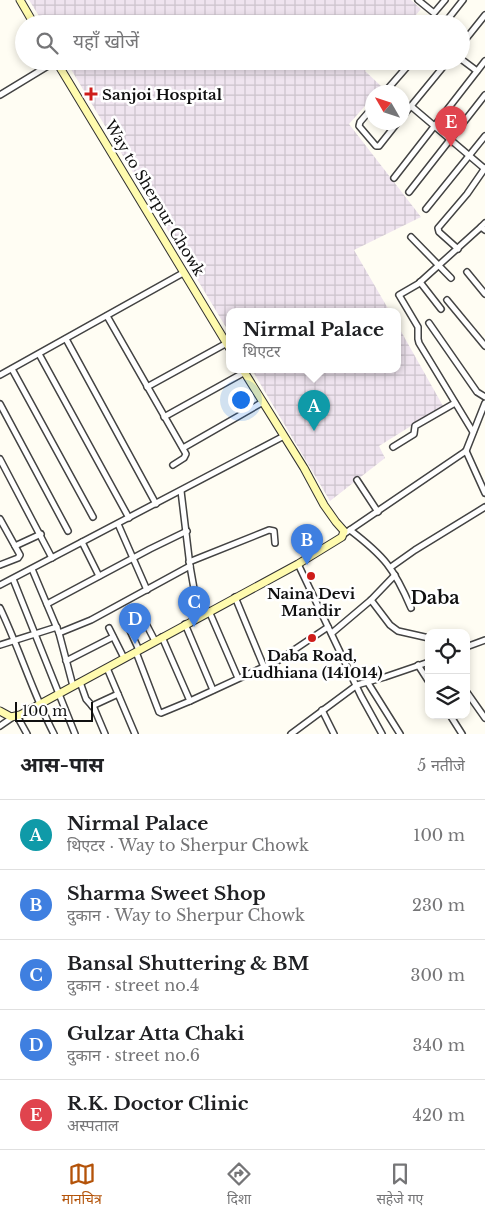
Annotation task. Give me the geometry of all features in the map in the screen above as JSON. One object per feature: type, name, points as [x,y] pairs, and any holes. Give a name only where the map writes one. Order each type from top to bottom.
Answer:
[{"type":"street","points":[[20,0],[29,15]]},
{"type":"street","points":[[418,0],[425,2],[434,12],[445,0]]},
{"type":"street","points":[[451,15],[463,0]]},
{"type":"street","points":[[470,34],[485,15]]},
{"type":"street","points":[[394,178],[485,61]]},
{"type":"street","points":[[470,66],[477,71]]},
{"type":"street","points":[[0,95],[41,70]]},
{"type":"street","name":"Way to Sherpur Chowk","points":[[61,70],[226,343]]},
{"type":"street","points":[[391,85],[404,70]]},
{"type":"street","points":[[441,70],[412,107],[485,169],[438,228],[439,232],[458,249]]},
{"type":"street","points":[[409,192],[485,95]]},
{"type":"street","points":[[365,116],[359,126],[376,146],[391,130]]},
{"type":"street","points":[[426,209],[485,136]]},
{"type":"street","points":[[473,432],[419,343],[418,327],[399,296],[420,282],[484,227]]},
{"type":"street","points":[[411,237],[451,278]]},
{"type":"street","points":[[467,272],[485,294]]},
{"type":"street","points":[[0,376],[183,273]]},
{"type":"street","points":[[420,282],[441,309]]},
{"type":"street","points":[[447,300],[485,346]]},
{"type":"street","points":[[106,316],[183,448],[186,456],[173,465]]},
{"type":"street","points":[[429,323],[477,392],[485,397]]},
{"type":"street","points":[[66,339],[156,504]]},
{"type":"street","points":[[147,387],[226,347]]},
{"type":"street","points":[[39,354],[129,518]]},
{"type":"street","points":[[12,369],[93,517]]},
{"type":"street","points":[[164,417],[241,373]]},
{"type":"street","points":[[245,373],[324,505],[344,531],[376,550],[391,567],[411,608]]},
{"type":"street","points":[[183,448],[263,402]]},
{"type":"street","points":[[393,447],[413,435],[414,426],[455,403]]},
{"type":"street","points":[[0,726],[15,716],[298,564],[338,540],[466,451],[485,403]]},
{"type":"street","points":[[0,404],[68,531]]},
{"type":"street","points":[[0,585],[284,436]]},
{"type":"street","points":[[466,451],[485,493]]},
{"type":"street","points":[[0,459],[52,558]]},
{"type":"street","points":[[357,480],[378,512]]},
{"type":"street","points":[[181,491],[199,617]]},
{"type":"street","points":[[391,567],[485,507]]},
{"type":"street","points":[[0,519],[19,557],[0,565]]},
{"type":"street","points":[[118,524],[147,590]]},
{"type":"street","points":[[0,645],[91,620],[190,564],[269,530],[274,531],[276,543]]},
{"type":"street","points":[[47,604],[187,531]]},
{"type":"street","points":[[15,546],[41,534]]},
{"type":"street","points":[[82,542],[99,576]]},
{"type":"street","points":[[298,564],[382,734]]},
{"type":"street","points":[[32,569],[58,630],[66,661],[76,684],[92,706],[105,734]]},
{"type":"street","points":[[332,633],[371,600],[395,575]]},
{"type":"street","points":[[13,579],[75,734]]},
{"type":"street","points":[[235,597],[264,667]]},
{"type":"street","points":[[371,600],[390,625],[398,631],[425,637]]},
{"type":"street","points":[[0,608],[15,640],[38,704],[54,734]]},
{"type":"street","points":[[209,611],[238,678]]},
{"type":"street","points":[[142,616],[155,642]]},
{"type":"street","points":[[126,622],[159,712],[190,701],[264,667],[296,650],[328,627]]},
{"type":"street","points":[[185,624],[213,690]]},
{"type":"street","points":[[109,628],[124,658]]},
{"type":"street","points":[[66,661],[113,637]]},
{"type":"street","points":[[162,637],[190,701]]},
{"type":"street","points":[[470,646],[485,640]]},
{"type":"street","points":[[294,733],[357,685],[425,663]]},
{"type":"street","points":[[418,666],[425,676]]},
{"type":"street","points":[[107,668],[135,734]]},
{"type":"street","points":[[368,683],[400,734]]},
{"type":"street","points":[[92,706],[118,694]]},
{"type":"street","points":[[470,697],[485,718]]},
{"type":"street","points":[[322,710],[334,734]]},
{"type":"street","points":[[0,711],[15,716],[27,734]]},
{"type":"street","points":[[453,719],[462,734]]},
{"type":"shaded area","points":[[29,0],[411,0],[421,9],[416,15],[38,15]]},
{"type":"shaded area","points":[[71,70],[366,70],[380,85],[365,85],[365,106],[349,124],[421,217],[354,250],[388,308],[226,308],[226,327]]},
{"type":"shaded area","points":[[401,331],[443,406],[379,446],[385,458],[330,501],[254,373],[401,373]]},
{"type":"place","name":"Sanjoi Hospital","points":[[91,94]]},
{"type":"place","name":"R.K. Doctor Clinic","points":[[451,147]]},
{"type":"place","name":"Nirmal Palace","points":[[314,431]]},
{"type":"place","name":"Sharma Sweet Shop","points":[[307,565]]},
{"type":"place","name":"Naina Devi Mandir","points":[[311,576]]},
{"type":"place","name":"Bansal Shuttering & BM","points":[[194,627]]},
{"type":"place","name":"Daba Road, Ludhiana (141014)","points":[[312,638]]},
{"type":"place","name":"Gulzar Atta Chaki","points":[[135,644]]},
{"type":"district","name":"Daba","points":[[435,598]]}]
